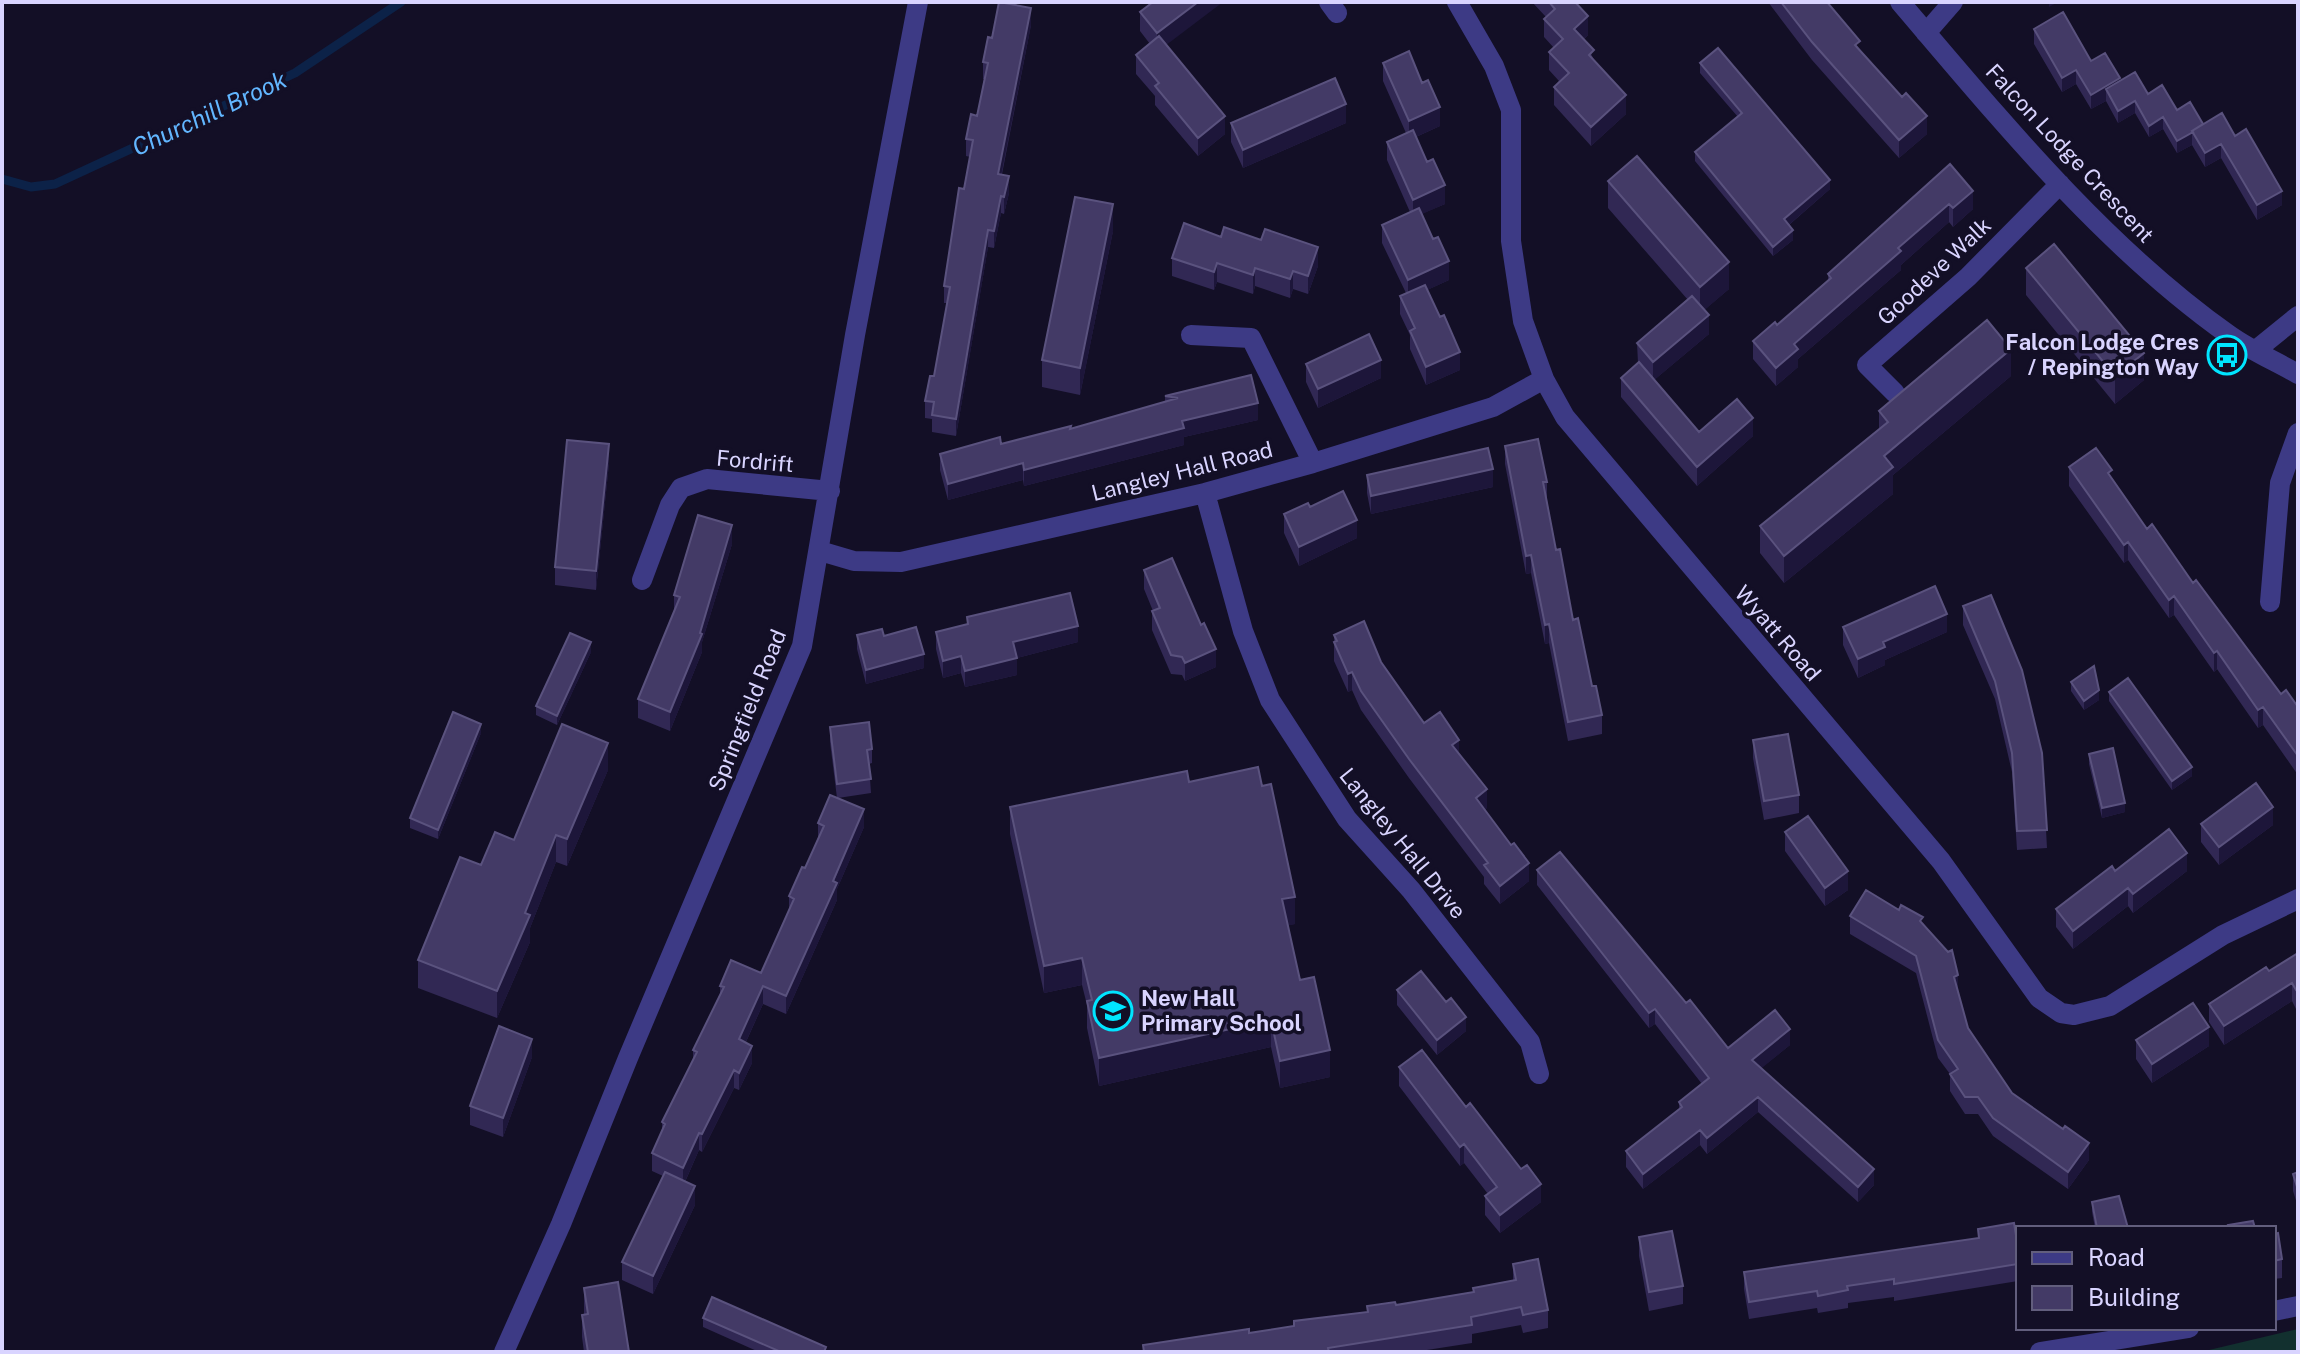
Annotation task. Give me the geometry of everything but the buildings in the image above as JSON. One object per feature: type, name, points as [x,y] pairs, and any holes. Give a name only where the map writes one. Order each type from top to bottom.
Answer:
[{"type":"street","name":"Springfield Road","points":[[504,1352],[561,1224],[802,646],[855,335],[918,2]]},
{"type":"street","name":"Wyatt Road","points":[[1457,2],[1494,66],[1511,110],[1511,241],[1523,321],[1544,379],[1565,417],[1941,861],[2039,998],[2061,1013],[2074,1015],[2110,1006],[2223,935],[2298,899]]},
{"type":"street","name":"Falcon Lodge Crescent","points":[[1900,2],[2060,184],[2143,266],[2231,336],[2298,374]]},
{"type":"street","points":[[1926,33],[1953,2]]},
{"type":"street","name":"Goodeve Walk","points":[[1895,393],[1867,365],[1968,277],[2060,184]]},
{"type":"street","points":[[2256,350],[2298,316]]},
{"type":"street","points":[[1191,335],[1251,338],[1313,463]]},
{"type":"street","name":"Langley Hall Road","points":[[820,551],[854,561],[901,562],[1205,493],[1493,407],[1544,379]]},
{"type":"street","points":[[2270,602],[2280,483],[2298,433]]},
{"type":"street","name":"Fordrift","points":[[642,580],[670,505],[681,488],[707,479],[830,491]]},
{"type":"street","name":"Langley Hall Drive","points":[[1205,493],[1243,631],[1270,700],[1347,819],[1411,890],[1530,1042],[1539,1074]]},
{"type":"street","points":[[2276,1311],[2298,1306]]},
{"type":"street","points":[[2040,1352],[2177,1330]]},
{"type":"green space","points":[[2298,1329],[2298,1352],[2199,1352],[2209,1350]]},
{"type":"waterway","name":"Churchill Brook","points":[[2,179],[31,187],[55,184],[295,73],[401,2]]},
{"type":"place","name":"Falcon Lodge Cres / Repington Way","points":[[2227,355]]},
{"type":"place","name":"New Hall Primary School","points":[[1113,1011]]}]
